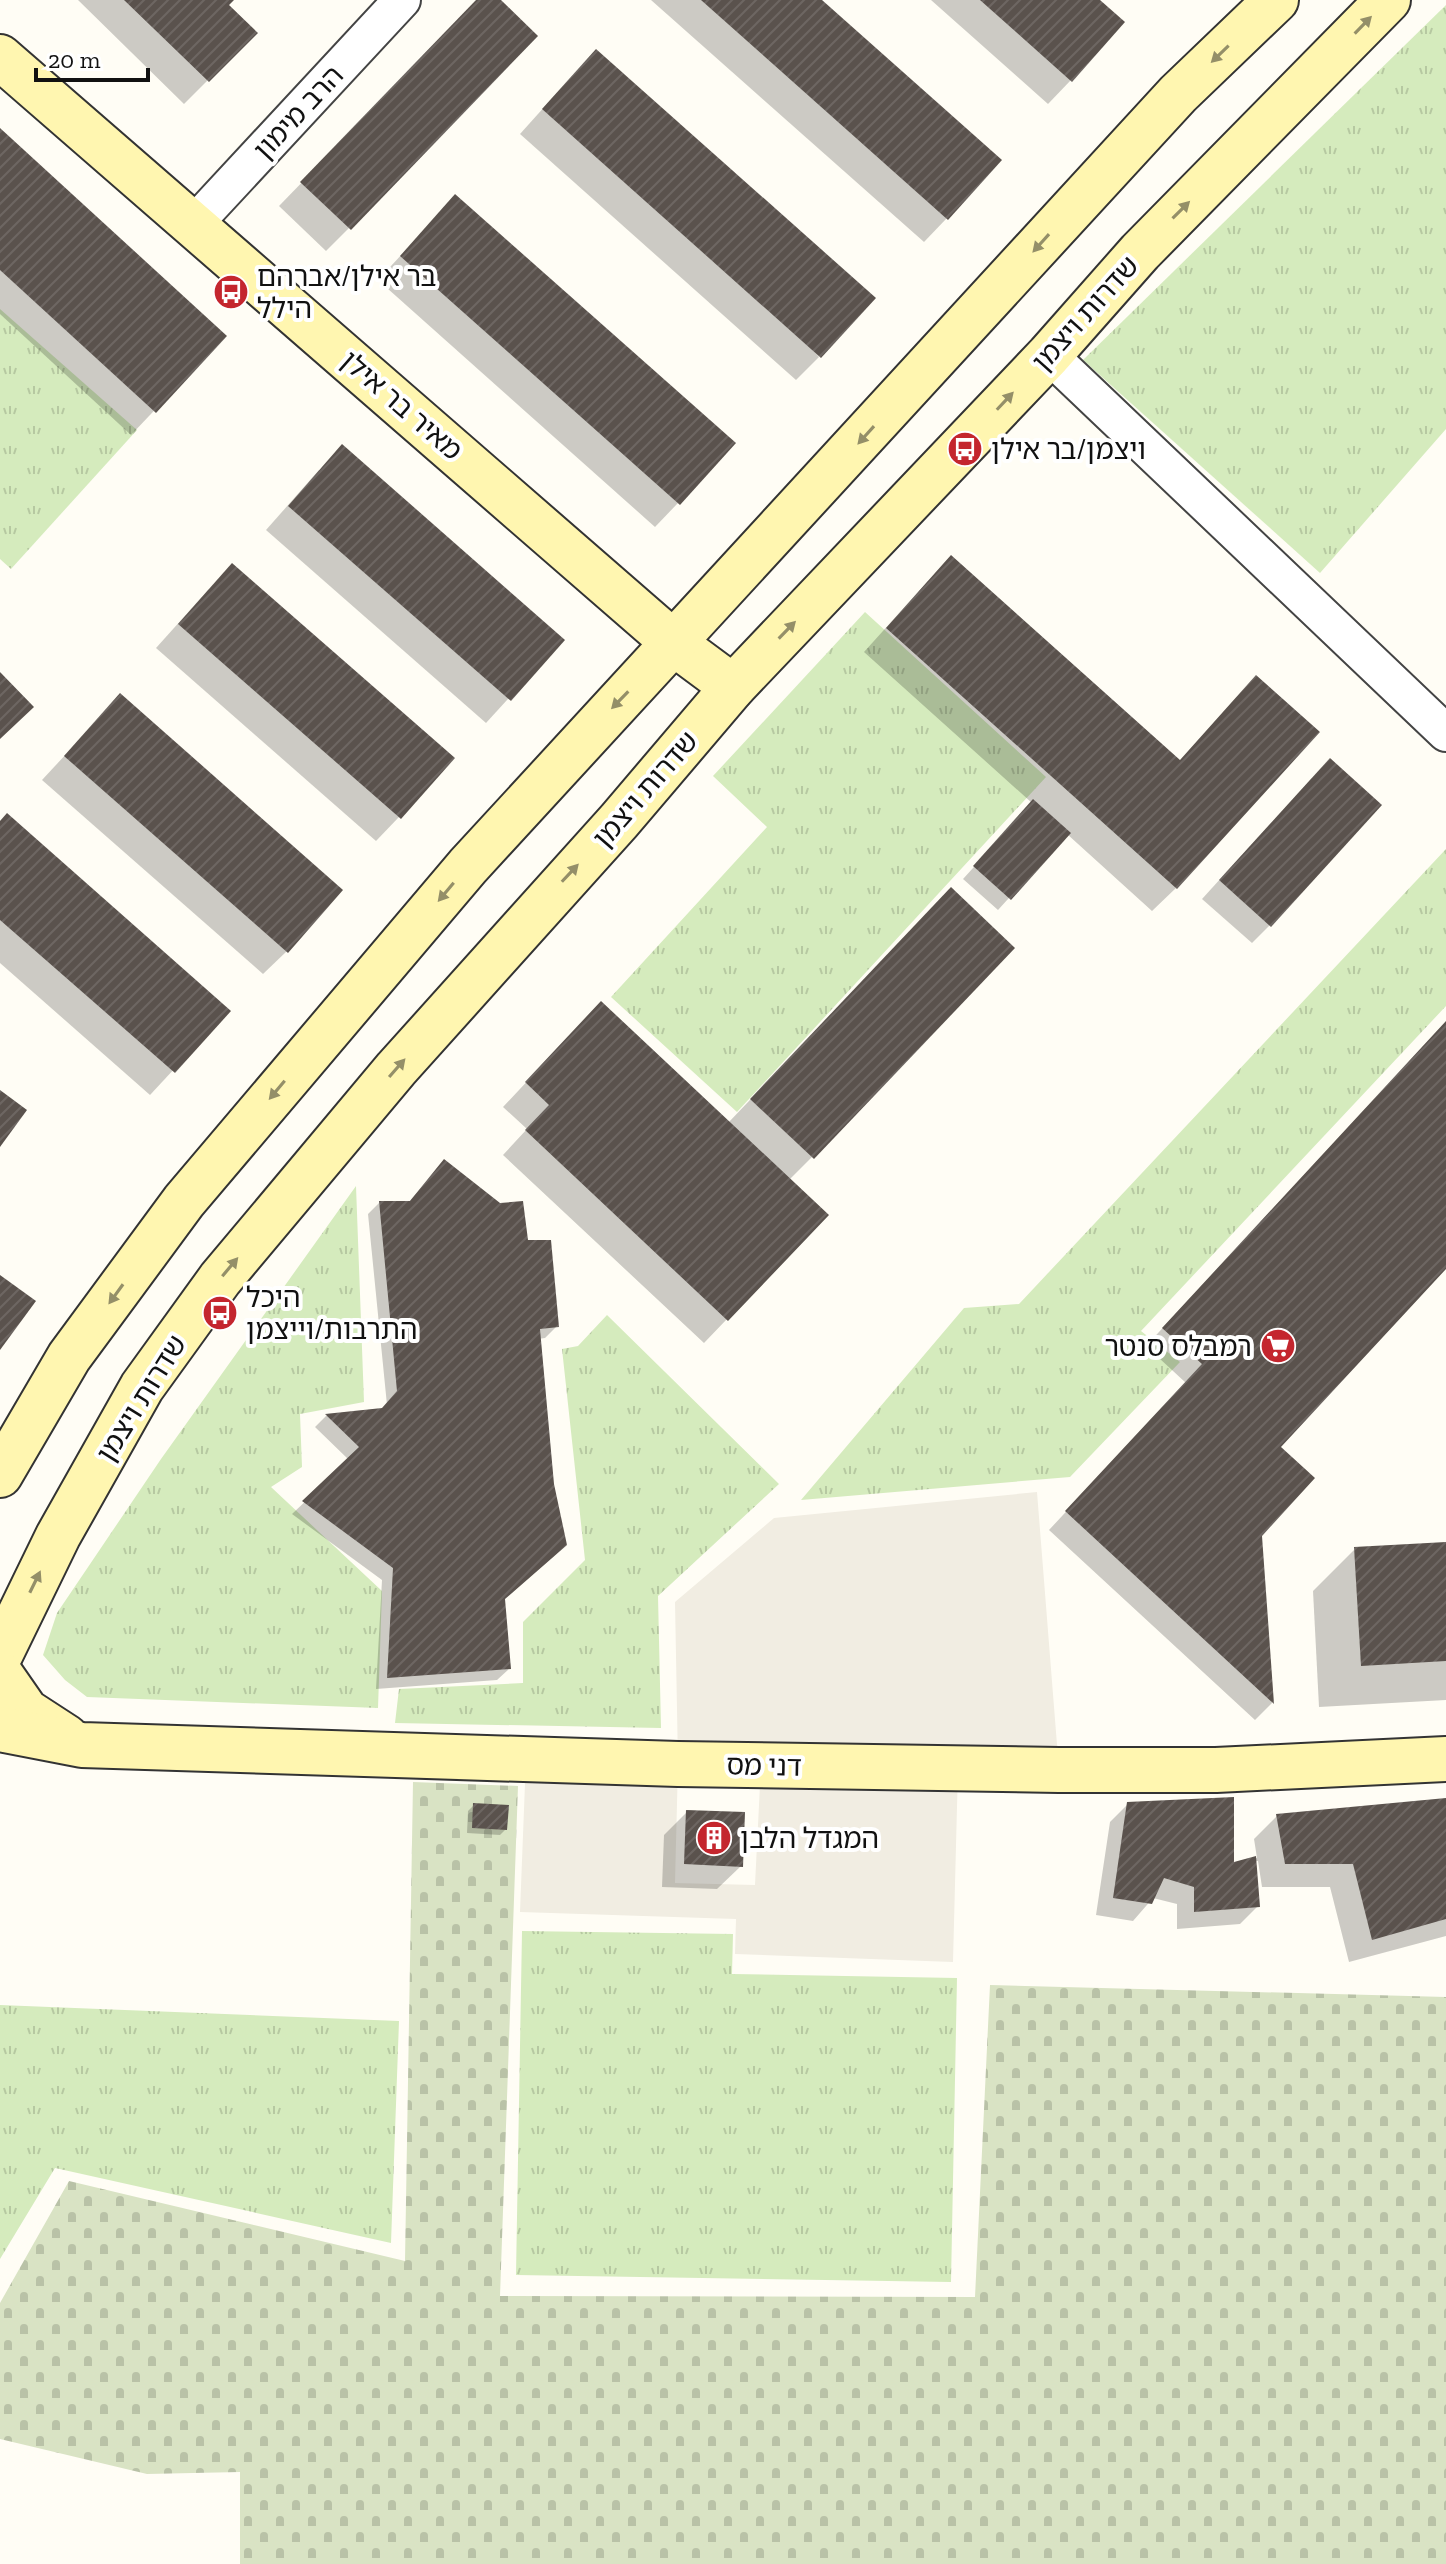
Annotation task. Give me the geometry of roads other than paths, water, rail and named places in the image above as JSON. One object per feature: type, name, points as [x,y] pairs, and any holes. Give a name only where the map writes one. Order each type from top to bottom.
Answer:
[{"type":"main road","points":[[0,1475],[69,1357],[184,1201],[468,866],[1178,94],[1276,0]]},
{"type":"main road","name":"שדרות ויצמן","points":[[0,1651],[58,1536],[142,1387],[220,1279],[396,1069],[619,821],[733,687],[1049,355],[1140,252],[1388,0]]},
{"type":"main road","name":"מאיר בר אילן","points":[[0,57],[675,644],[733,687]]},
{"type":"main road","points":[[0,1651],[0,1677]]},
{"type":"main road","name":"דני מס","points":[[0,1677],[26,1711],[51,1731],[82,1745]]},
{"type":"main road","name":"דני מס","points":[[0,1729],[82,1745],[678,1764],[1216,1770],[1446,1759]]},
{"type":"street","name":"הרב מימון","points":[[194,224],[402,0]]},
{"type":"street","points":[[1049,355],[1446,733]]},
{"type":"place","name":"בר אילן/אברהם הילל","points":[[231,292]]},
{"type":"place","name":"ויצמן/בר אילן","points":[[965,449]]},
{"type":"place","name":"היכל התרבות/וייצמן","points":[[220,1313]]},
{"type":"place","name":"רמבלס סנטר","points":[[1278,1346]]},
{"type":"place","name":"המגדל הלבן","points":[[714,1838]]}]
